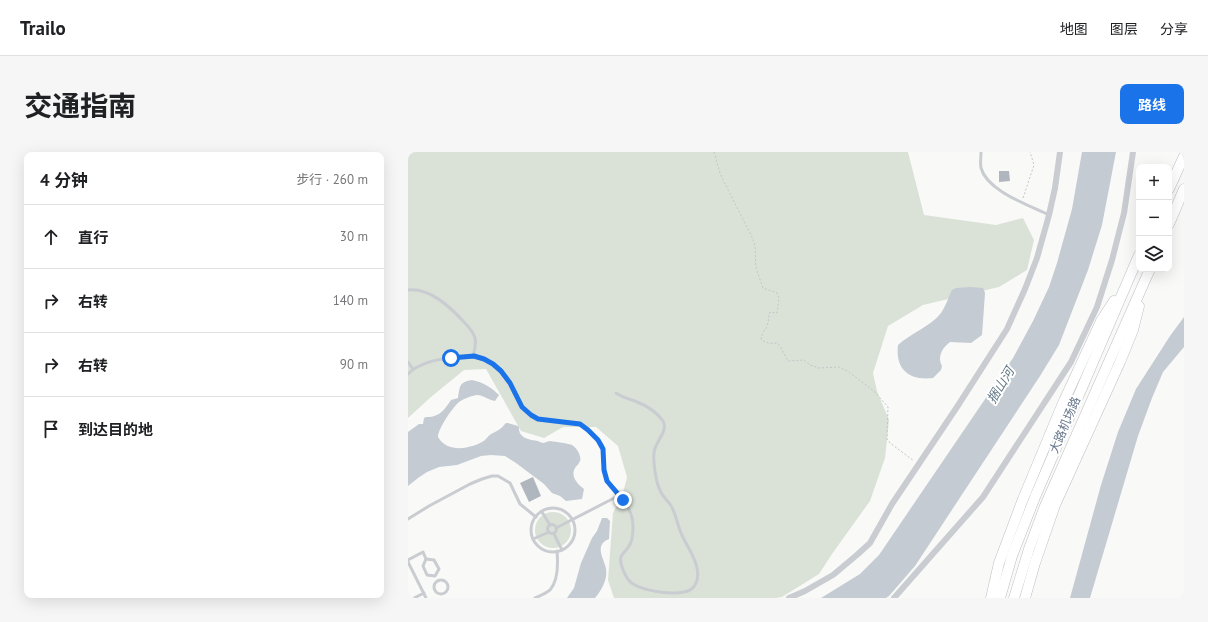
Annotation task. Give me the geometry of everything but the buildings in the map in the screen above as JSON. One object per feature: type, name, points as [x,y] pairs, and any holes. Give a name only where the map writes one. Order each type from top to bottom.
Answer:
[{"type":"main road","points":[[1172,182],[1184,156]]},
{"type":"main road","points":[[1172,217],[1184,189]]},
{"type":"main road","name":"大路机场路","points":[[1000,598],[1012,556],[1034,497],[1136,262]]},
{"type":"main road","points":[[1025,598],[1054,505],[1120,362],[1133,330],[1148,274]]},
{"type":"main road","name":"大路机场路","points":[[1014,598],[1029,549],[1045,506],[1148,274]]},
{"type":"main road","points":[[991,598],[999,563],[1063,403],[1101,321],[1129,278]]},
{"type":"street","points":[[789,598],[805,591],[833,574],[858,554],[870,542],[892,504],[1007,329],[1037,258],[1055,188],[1060,152]]},
{"type":"street","points":[[894,598],[983,497],[1071,362],[1097,307],[1112,260],[1124,213],[1133,152]]},
{"type":"lane","points":[[981,152],[981,168],[990,183],[1003,192],[1049,215]]},
{"type":"lane","points":[[408,290],[427,294],[452,308],[472,331],[476,344],[473,356]]},
{"type":"lane","points":[[408,374],[413,369],[434,360],[473,356],[484,359],[501,371],[510,383],[522,407],[531,415],[538,419],[580,424],[588,430],[602,445],[603,463],[607,481],[620,495],[630,512],[633,526],[631,545],[621,556],[620,561],[627,577],[635,585],[648,589],[668,592],[689,591],[695,586],[698,580],[697,566],[681,534],[670,505],[660,491],[657,484],[654,466],[654,452],[665,425],[650,408],[616,393]]},
{"type":"lane","points":[[408,362],[413,369]]},
{"type":"lane","points":[[408,519],[470,484],[492,476],[498,476],[510,484],[520,504],[536,517]]},
{"type":"lane","points":[[554,534],[556,532],[556,528],[620,495]]},
{"type":"lane","points":[[551,509],[558,509],[570,516],[572,520],[575,529],[574,536],[571,543],[562,550],[552,552],[545,550],[539,547],[533,539],[531,527],[536,517],[542,512],[551,509]]},
{"type":"lane","points":[[542,512],[550,525],[553,525],[556,528]]},
{"type":"lane","points":[[549,532],[548,528],[550,525]]},
{"type":"lane","points":[[533,539],[549,532],[554,534],[562,550]]},
{"type":"lane","points":[[535,598],[549,590],[553,585],[555,580],[558,551]]},
{"type":"lane","points":[[426,598],[408,561],[423,552],[426,559],[423,566],[427,574],[435,576],[438,581]]},
{"type":"lane","points":[[426,559],[434,560],[439,569],[435,576]]},
{"type":"lane","points":[[442,580],[447,584],[447,589],[444,593],[435,591],[434,585],[438,581],[442,580]]},
{"type":"lane","points":[[414,598],[424,593]]},
{"type":"lane","points":[[444,593],[447,598]]},
{"type":"path","points":[[714,152],[722,178],[752,237],[755,246],[756,268],[763,288],[777,293],[779,298],[777,314],[770,312],[767,327],[762,333],[761,339],[765,342],[780,346],[788,361],[804,360],[810,365],[819,368],[839,367],[849,372],[875,392],[888,407],[887,439],[890,443],[918,464]]},
{"type":"path","points":[[1022,200],[1034,164],[1030,152]]},
{"type":"shaded area","points":[[408,152],[908,152],[924,215],[996,225],[1023,218],[1034,240],[1027,270],[999,287],[923,305],[888,326],[873,373],[877,391],[889,420],[885,458],[870,501],[819,574],[782,597],[776,598],[614,598],[608,580],[613,513],[623,493],[627,477],[618,446],[596,427],[563,427],[544,438],[521,431],[486,369],[464,370],[408,418]]},
{"type":"shaded area","points":[[553,512],[563,515],[568,520],[571,530],[568,540],[563,545],[553,548],[543,545],[538,540],[535,530],[538,520],[543,515]]},
{"type":"water","name":"捆山河","points":[[1082,152],[1116,152],[1102,225],[1088,270],[1059,345],[915,566],[889,596],[886,598],[821,598],[860,574],[879,555],[1013,358],[1049,287],[1072,209]]},
{"type":"water","points":[[956,288],[983,288],[985,293],[982,335],[971,343],[950,342],[947,344],[940,356],[942,366],[941,370],[933,378],[917,378],[906,372],[899,361],[898,345],[937,318],[946,305],[952,290]]},
{"type":"water","points":[[1184,317],[1184,347],[1163,372],[1152,398],[1138,436],[1090,598],[1070,598],[1101,485],[1118,432],[1136,389]]},
{"type":"water","points":[[472,380],[486,385],[499,395],[495,401],[477,395],[459,402],[449,414],[440,429],[438,437],[442,442],[447,446],[465,448],[483,441],[508,423],[519,427],[520,434],[525,438],[543,443],[550,441],[572,445],[577,450],[580,457],[580,461],[573,474],[577,483],[584,489],[582,499],[566,501],[560,496],[552,493],[544,484],[505,456],[481,456],[457,465],[439,467],[427,472],[408,486],[408,432],[419,424],[423,424],[424,418],[435,416],[441,412],[451,400],[458,398],[462,383]]},
{"type":"water","points":[[602,518],[607,518],[610,521],[609,539],[604,542],[601,549],[606,573],[604,585],[595,598],[567,598],[574,588],[581,563]]},
{"type":"route","points":[[451,358],[474,356],[484,359],[501,371],[510,383],[526,412],[538,419],[580,424],[588,430],[602,445],[603,463],[607,481],[623,500]]}]
